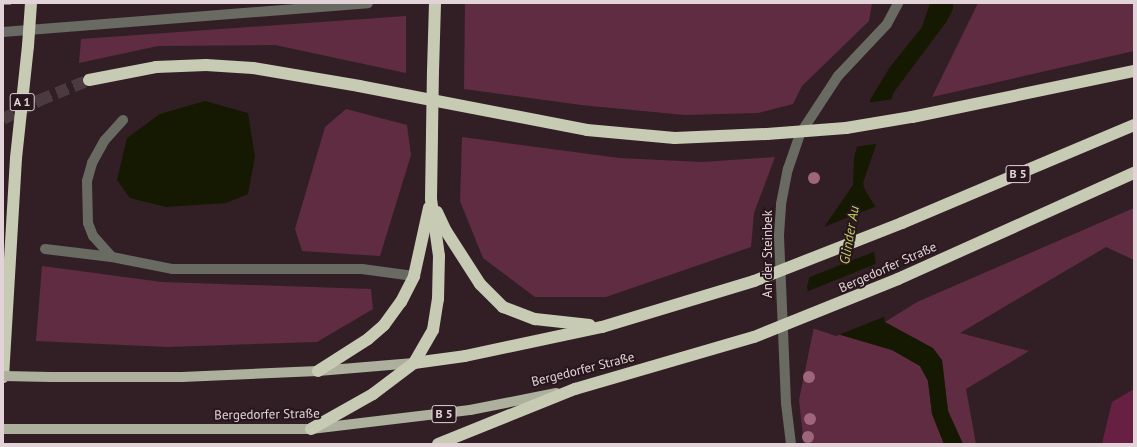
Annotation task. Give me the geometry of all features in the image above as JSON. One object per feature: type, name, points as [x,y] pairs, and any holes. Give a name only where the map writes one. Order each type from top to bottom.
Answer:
[{"type":"highway","name":"A 1","points":[[3,377],[16,158],[31,3]]},
{"type":"highway","points":[[311,429],[373,394],[414,363],[432,330],[438,299],[439,256],[431,199],[435,3]]},
{"type":"highway","points":[[89,80],[156,67],[206,65],[253,68],[359,86],[588,130],[675,138],[767,134],[846,128],[912,117],[1134,71]]},
{"type":"highway","name":"B 5","points":[[414,363],[465,356],[602,327],[754,281],[902,223],[1134,125]]},
{"type":"highway","name":"Bergedorfer Straße","points":[[575,389],[754,337],[898,279],[1134,173]]},
{"type":"highway","points":[[318,371],[368,339],[384,325],[401,302],[414,276],[431,199]]},
{"type":"highway","points":[[431,199],[446,231],[460,254],[480,284],[503,307],[535,319],[602,327]]},
{"type":"highway","points":[[438,444],[575,389]]},
{"type":"main road","name":"B 5","points":[[3,377],[182,377],[318,371],[414,363]]},
{"type":"main road","name":"Bergedorfer Straße","points":[[3,430],[311,429],[470,410],[575,389]]},
{"type":"street","points":[[3,32],[368,3]]},
{"type":"street","name":"An der Steinbek","points":[[791,444],[786,403],[779,235],[781,204],[788,169],[800,134],[826,94],[838,76],[887,24],[898,3]]},
{"type":"street","points":[[112,257],[93,236],[88,223],[87,188],[92,164],[105,140],[123,120]]},
{"type":"street","points":[[45,249],[112,257],[172,269],[362,269],[414,276]]},
{"type":"shaded area","points":[[872,3],[869,21],[802,86],[793,104],[758,113],[684,115],[581,105],[464,89],[465,4]]},
{"type":"shaded area","points":[[978,3],[1134,3],[1134,51],[932,97]]},
{"type":"shaded area","points":[[406,16],[406,73],[275,45],[158,46],[79,63],[81,39]]},
{"type":"shaded area","points":[[346,109],[407,125],[411,155],[380,256],[302,251],[295,229],[325,127]]},
{"type":"shaded area","points":[[462,137],[619,158],[702,162],[775,157],[754,213],[751,247],[606,297],[535,297],[483,258],[460,201]]},
{"type":"shaded area","points":[[1134,208],[1134,260],[1106,247],[960,333],[1029,351],[966,389],[976,444],[963,444],[948,411],[942,360],[885,322],[917,302]]},
{"type":"shaded area","points":[[42,266],[162,282],[371,289],[373,309],[317,342],[168,347],[36,341]]},
{"type":"shaded area","points":[[814,327],[892,350],[920,366],[928,381],[932,414],[944,444],[804,444],[799,400]]},
{"type":"water","name":"Glinder Au","points":[[930,3],[953,3],[953,9],[947,21],[894,92],[863,183],[865,190],[875,206],[874,252],[885,322],[933,348],[942,360],[948,411],[963,444],[944,444],[932,414],[928,381],[920,366],[892,350],[814,327],[807,287],[820,233],[853,185],[854,157],[871,98],[890,67],[922,27]]},
{"type":"water","points":[[205,101],[248,113],[255,157],[248,194],[226,203],[166,207],[130,198],[117,180],[127,138],[160,114]]},
{"type":"pier","points":[[894,99],[880,143],[855,147],[867,103]]},
{"type":"pier","points":[[877,206],[876,251],[807,278],[821,228]]},
{"type":"pier","points":[[878,263],[886,316],[836,336],[812,328],[806,292]]},
{"type":"building","points":[[1134,389],[1134,444],[1102,444],[1112,402]]},
{"type":"tunnel","points":[[3,119],[40,100],[89,80]]},
{"type":"railway","points":[[3,3],[11,3]]}]
